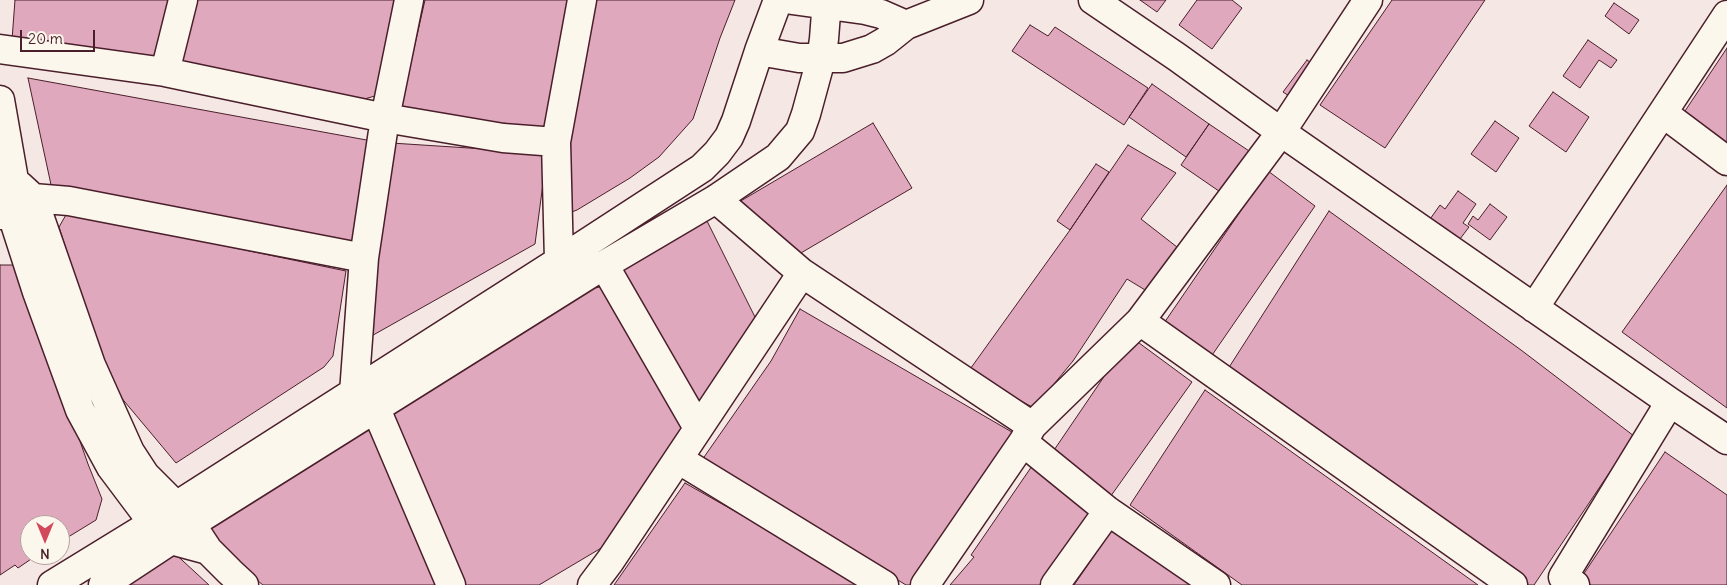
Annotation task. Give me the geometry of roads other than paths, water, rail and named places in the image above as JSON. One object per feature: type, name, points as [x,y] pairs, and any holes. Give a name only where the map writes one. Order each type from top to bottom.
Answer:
[{"type":"street","points":[[165,72],[183,0]]},
{"type":"street","points":[[354,393],[364,258],[385,118],[409,0]]},
{"type":"street","points":[[559,261],[556,142],[582,0]]},
{"type":"street","points":[[103,585],[173,523],[354,393],[702,168],[729,137],[778,0]]},
{"type":"street","points":[[792,0],[827,2],[881,14],[906,25]]},
{"type":"street","points":[[759,51],[821,59],[843,58],[872,49],[886,41],[906,25],[969,0]]},
{"type":"street","points":[[1092,0],[1177,57],[1281,132],[1727,440]]},
{"type":"street","points":[[925,585],[1027,434],[1140,321],[1281,132],[1368,0]]},
{"type":"street","points":[[52,585],[173,523],[376,409],[604,265],[716,199],[778,157],[800,131],[806,114],[821,59],[827,2]]},
{"type":"street","points":[[1534,308],[1727,15]]},
{"type":"street","points":[[0,49],[165,72],[385,118],[503,138],[556,142]]},
{"type":"street","points":[[0,100],[14,199],[130,452],[173,523],[208,550],[244,585]]},
{"type":"street","points":[[1663,113],[1727,161]]},
{"type":"street","points":[[14,199],[68,201],[364,258]]},
{"type":"street","points":[[716,199],[802,273],[1027,434],[1108,511],[1216,585]]},
{"type":"street","points":[[604,265],[698,428]]},
{"type":"street","points":[[592,585],[802,273]]},
{"type":"street","points":[[1140,321],[1513,585]]},
{"type":"street","points":[[1565,582],[1670,402]]},
{"type":"street","points":[[376,409],[451,585]]},
{"type":"street","points":[[678,459],[884,585]]},
{"type":"street","points":[[1055,585],[1108,511]]}]
